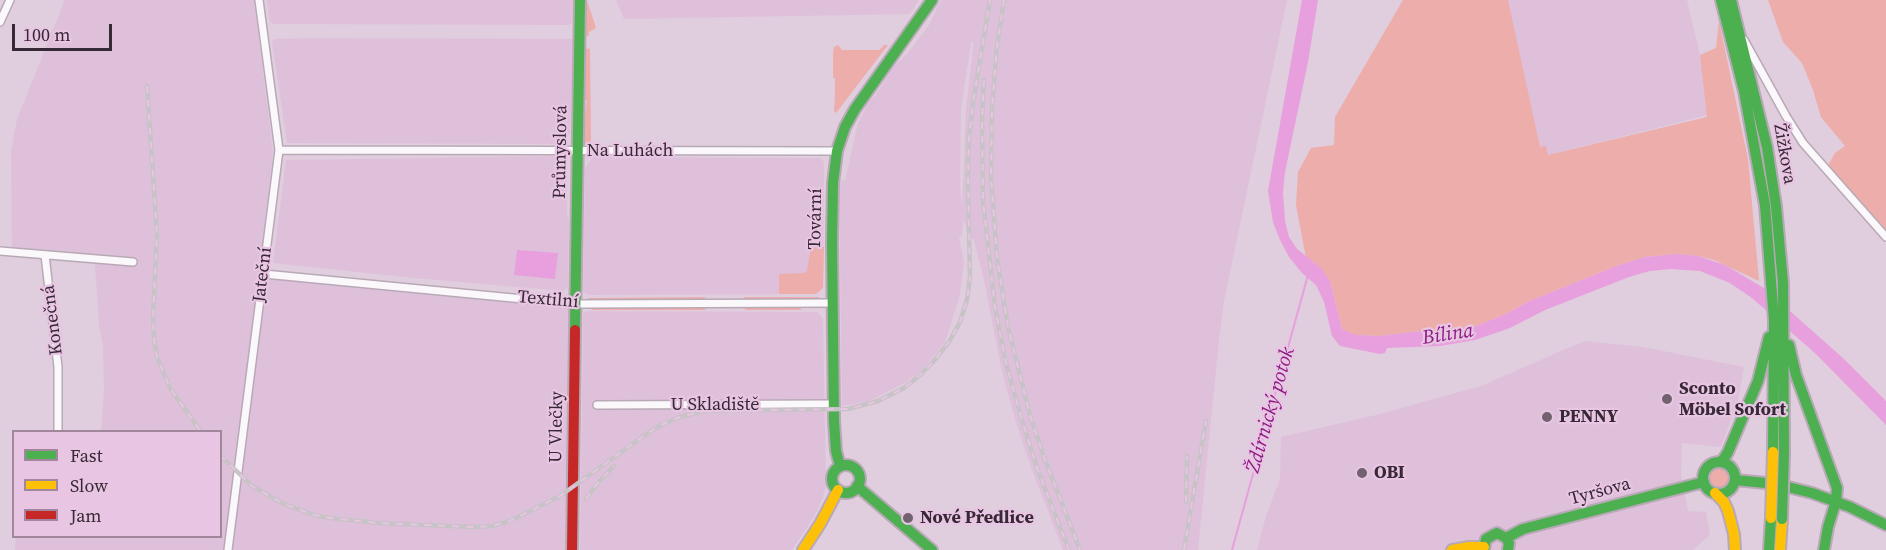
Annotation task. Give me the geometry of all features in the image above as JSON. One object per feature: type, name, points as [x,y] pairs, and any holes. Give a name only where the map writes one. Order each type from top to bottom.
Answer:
[{"type":"main road","name":"Průmyslová","points":[[575,304],[580,0]]},
{"type":"main road","name":"Tovární","points":[[840,466],[836,452],[833,404],[832,303],[832,208],[837,152],[845,128],[855,109],[932,0]]},
{"type":"main road","points":[[1721,0],[1744,91],[1765,205],[1772,272],[1779,453]]},
{"type":"main road","name":"Žižkova","points":[[1731,0],[1767,147],[1784,283],[1785,331]]},
{"type":"main road","name":"U Vlečky","points":[[572,550],[575,304]]},
{"type":"main road","points":[[1735,550],[1734,534],[1728,511],[1724,502],[1708,489],[1704,476],[1711,464],[1725,458],[1728,452],[1758,381],[1774,320]]},
{"type":"main road","points":[[1780,550],[1776,519],[1785,331]]},
{"type":"main road","points":[[1785,331],[1796,375],[1836,481],[1836,501],[1824,550]]},
{"type":"main road","points":[[1715,493],[1723,494],[1728,491],[1733,487],[1735,480],[1732,468],[1719,462]]},
{"type":"main road","points":[[847,465],[856,470],[859,480],[857,486],[849,492],[838,490],[833,485],[834,471],[840,466],[847,465]]},
{"type":"main road","points":[[1735,480],[1791,487],[1836,501],[1886,525]]},
{"type":"main road","name":"Tyršova","points":[[1452,550],[1469,547],[1484,548],[1486,539],[1493,534],[1500,534],[1506,538],[1523,529],[1704,482]]},
{"type":"main road","points":[[857,486],[931,550]]},
{"type":"main road","points":[[803,550],[838,490]]},
{"type":"main road","points":[[1769,550],[1776,519]]},
{"type":"main road","points":[[1506,538],[1509,543],[1508,550]]},
{"type":"street","points":[[0,22],[10,0]]},
{"type":"street","name":"Jateční","points":[[228,550],[279,150],[258,0]]},
{"type":"street","name":"Žižkova","points":[[1740,32],[1803,143],[1886,237]]},
{"type":"street","name":"Na Luhách","points":[[279,150],[837,152]]},
{"type":"street","points":[[0,251],[133,262]]},
{"type":"street","name":"Konečná","points":[[45,255],[58,367],[58,430]]},
{"type":"street","name":"Textilní","points":[[264,274],[575,304],[832,303]]},
{"type":"street","name":"U Skladiště","points":[[597,405],[833,404]]},
{"type":"shaded area","points":[[65,0],[254,0],[273,152],[258,277],[570,308],[565,550],[15,550],[16,538],[222,538],[222,430],[101,430],[104,391],[103,347],[99,325],[96,256],[12,249],[11,152],[17,119]]},
{"type":"shaded area","points":[[267,0],[573,0],[573,22],[569,25],[274,24],[270,21]]},
{"type":"shaded area","points":[[584,0],[587,0],[596,28],[589,32],[589,36],[584,36]]},
{"type":"shaded area","points":[[616,0],[919,0],[910,14],[624,19]]},
{"type":"shaded area","points":[[941,0],[1287,0],[1224,301],[1198,550],[1063,550],[1015,419],[1002,371],[974,241],[963,220],[962,234],[959,238],[964,262],[960,295],[945,342],[923,369],[905,383],[869,401],[842,406],[839,192],[841,180],[845,181],[858,123],[869,101],[875,96],[893,67],[907,54],[929,25]],"holes":[[[974,41],[966,109],[962,208],[961,109],[971,43]]]},
{"type":"shaded area","points":[[1403,0],[1508,0],[1540,147],[1546,146],[1548,155],[1707,117],[1700,55],[1716,48],[1719,21],[1748,159],[1759,281],[1714,260],[1698,256],[1676,254],[1645,257],[1527,302],[1508,313],[1464,331],[1421,331],[1379,336],[1355,335],[1342,329],[1330,281],[1314,262],[1306,258],[1296,205],[1298,172],[1311,148],[1334,145],[1335,117]]},
{"type":"shaded area","points":[[1500,0],[1687,0],[1700,55],[1708,115],[1548,155],[1540,147]]},
{"type":"shaded area","points":[[1768,0],[1886,0],[1886,232],[1827,167],[1835,153],[1845,146],[1821,117],[1802,63],[1783,42]]},
{"type":"shaded area","points":[[313,38],[574,39],[570,133],[562,144],[287,143],[272,41]]},
{"type":"shaded area","points":[[838,45],[842,50],[879,50],[884,45],[888,45],[836,113],[834,111],[833,53],[834,47]]},
{"type":"shaded area","points":[[583,48],[590,49],[590,146],[583,144],[582,141],[587,100],[585,100],[583,85]]},
{"type":"shaded area","points":[[560,156],[567,167],[569,220],[568,287],[563,291],[273,263],[286,160]]},
{"type":"shaded area","points":[[593,157],[820,158],[824,162],[823,288],[817,294],[588,295],[583,291],[585,168]]},
{"type":"shaded area","points":[[811,247],[824,247],[823,288],[816,294],[779,294],[779,274],[807,271]]},
{"type":"shaded area","points":[[706,297],[703,300],[588,300],[588,298]]},
{"type":"shaded area","points":[[744,297],[819,298],[818,300],[745,301]]},
{"type":"shaded area","points":[[592,307],[703,307],[706,310],[592,310]]},
{"type":"shaded area","points":[[743,307],[799,307],[802,310],[746,310]]},
{"type":"shaded area","points":[[587,311],[817,312],[823,318],[826,485],[814,517],[792,550],[580,550],[583,314]]},
{"type":"shaded area","points":[[1584,341],[1643,347],[1744,367],[1738,401],[1721,447],[1682,443],[1681,476],[1688,511],[1706,512],[1710,535],[1693,550],[1257,550],[1266,516],[1280,479],[1281,437],[1376,415],[1481,386]]},
{"type":"shaded area","points":[[1719,468],[1726,471],[1729,478],[1726,485],[1719,488],[1712,485],[1709,478],[1712,471]]},
{"type":"water","name":"Bílina","points":[[1302,0],[1318,0],[1308,62],[1285,172],[1283,192],[1285,221],[1289,237],[1297,249],[1321,268],[1330,281],[1342,329],[1356,335],[1379,336],[1421,331],[1464,331],[1508,313],[1527,302],[1619,265],[1645,257],[1676,254],[1698,256],[1725,265],[1764,288],[1844,359],[1886,401],[1886,425],[1816,354],[1752,298],[1730,283],[1700,271],[1670,269],[1650,271],[1629,277],[1545,310],[1510,328],[1475,340],[1440,346],[1387,348],[1385,353],[1380,354],[1340,346],[1332,336],[1324,302],[1316,285],[1289,257],[1280,240],[1273,222],[1268,191]]},
{"type":"water","points":[[517,250],[558,253],[555,279],[514,275]]},
{"type":"waterway","name":"Ždírnický potok","points":[[1232,550],[1308,275]]},
{"type":"railway","points":[[222,457],[252,486],[284,504],[314,515],[377,523],[492,526],[510,521],[560,496],[648,433],[680,417],[704,411],[848,409],[878,401],[904,388],[933,362],[949,342],[960,322],[967,300],[970,277],[969,138],[990,0]]},
{"type":"railway","points":[[1004,0],[997,46],[992,108],[991,176],[997,258],[1008,327],[1030,415],[1080,550]]},
{"type":"railway","points":[[984,80],[983,201],[995,307],[1005,359],[1021,417],[1037,468],[1069,550]]},
{"type":"railway","points":[[147,86],[157,235],[154,339],[157,357],[170,388],[200,430]]},
{"type":"railway","points":[[1184,550],[1206,421]]},
{"type":"railway","points":[[1186,502],[1187,456]]},
{"type":"railway","points":[[586,499],[614,466]]},
{"type":"traffic: fast","points":[[575,330],[580,0]]},
{"type":"traffic: fast","points":[[840,466],[836,451],[834,421],[832,242],[833,183],[837,151],[845,127],[855,109],[932,0]]},
{"type":"traffic: fast","points":[[1721,0],[1744,91],[1765,205],[1774,320],[1773,452]]},
{"type":"traffic: fast","points":[[1731,0],[1767,147],[1776,206],[1783,283],[1784,453]]},
{"type":"traffic: fast","points":[[1719,462],[1728,452],[1758,381],[1769,337]]},
{"type":"traffic: fast","points":[[1789,345],[1796,375],[1837,488],[1824,550]]},
{"type":"traffic: fast","points":[[1782,519],[1784,453]]},
{"type":"traffic: fast","points":[[1719,462],[1730,467],[1735,478],[1730,489],[1719,494],[1708,489],[1703,478],[1708,467],[1719,462]]},
{"type":"traffic: fast","points":[[846,465],[856,469],[860,479],[856,489],[846,493],[836,489],[832,479],[836,469],[846,465]]},
{"type":"traffic: fast","points":[[1735,480],[1776,484],[1812,493],[1850,507],[1886,525]]},
{"type":"traffic: fast","points":[[1506,538],[1523,529],[1704,482]]},
{"type":"traffic: fast","points":[[857,486],[932,550]]},
{"type":"traffic: fast","points":[[1769,550],[1771,518]]},
{"type":"traffic: fast","points":[[1484,550],[1486,539],[1497,533],[1506,538],[1509,543],[1508,550]]},
{"type":"traffic: slow","points":[[1771,518],[1773,452]]},
{"type":"traffic: slow","points":[[803,550],[838,490]]},
{"type":"traffic: slow","points":[[1715,493],[1724,502],[1728,511],[1734,534],[1735,550]]},
{"type":"traffic: slow","points":[[1780,550],[1782,519]]},
{"type":"traffic: slow","points":[[1452,550],[1484,547]]},
{"type":"traffic: jam","points":[[572,550],[575,330]]},
{"type":"place","name":"Sconto Möbel Sofort","points":[[1667,399]]},
{"type":"place","name":"PENNY","points":[[1547,417]]},
{"type":"place","name":"OBI","points":[[1362,473]]},
{"type":"place","name":"Nové Předlice","points":[[908,518]]}]
